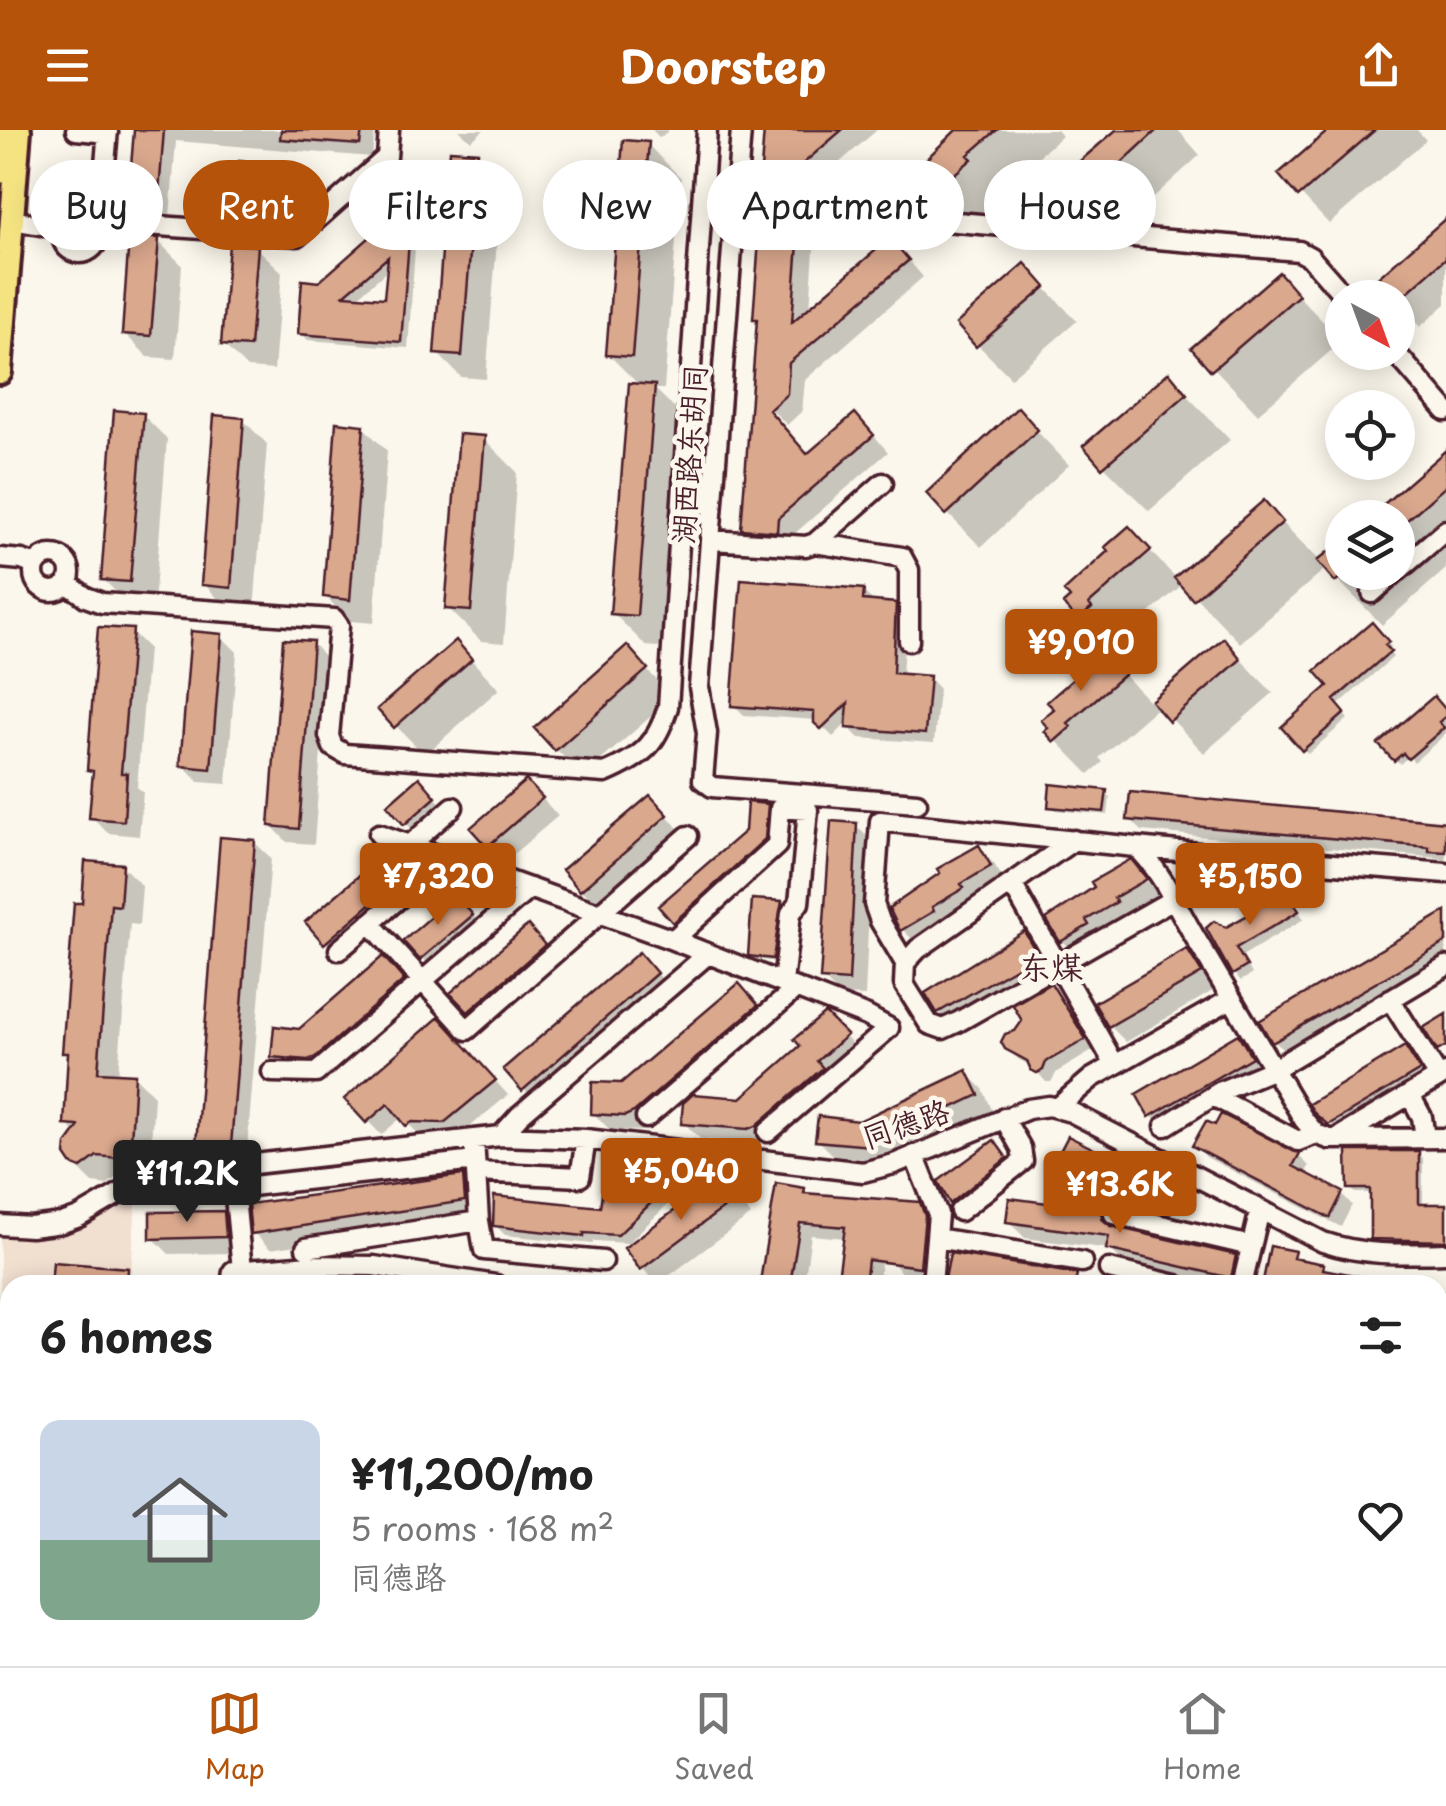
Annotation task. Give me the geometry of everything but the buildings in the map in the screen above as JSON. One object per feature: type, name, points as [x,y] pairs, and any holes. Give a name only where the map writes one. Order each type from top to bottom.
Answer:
[{"type":"main road","points":[[0,172],[3,130]]},
{"type":"main road","points":[[0,372],[19,130]]},
{"type":"street","points":[[76,130],[108,131],[106,160]]},
{"type":"street","points":[[163,226],[298,236],[387,157],[389,130]]},
{"type":"street","points":[[68,584],[102,603],[334,619],[339,626],[329,736],[333,747],[345,754],[605,773],[629,762],[647,749],[660,732],[668,707],[707,130]]},
{"type":"street","name":"湖西路东胡同","points":[[738,160],[740,130]]},
{"type":"street","points":[[12,220],[30,223]]},
{"type":"street","points":[[964,223],[1299,251],[1310,256],[1331,280]]},
{"type":"street","name":"湖西路东胡同","points":[[732,250],[699,687],[707,733],[703,780],[712,786],[918,803]]},
{"type":"street","points":[[1411,370],[1446,411]]},
{"type":"street","points":[[711,540],[806,546],[815,543],[883,483]]},
{"type":"street","points":[[1415,557],[1446,530]]},
{"type":"street","points":[[815,543],[902,557],[909,570],[909,640]]},
{"type":"street","points":[[45,556],[63,558],[70,567],[68,584],[56,592],[43,590],[34,579],[35,565],[45,556]]},
{"type":"street","points":[[0,558],[35,565]]},
{"type":"street","points":[[1372,593],[1376,590]]},
{"type":"street","points":[[410,845],[453,806]]},
{"type":"street","points":[[646,1118],[790,986],[790,913],[799,903],[808,810],[780,808],[778,845],[673,940]]},
{"type":"street","points":[[1246,857],[943,1029],[929,1024],[904,984],[905,963],[880,922],[874,904],[880,821],[1136,848],[1446,873]]},
{"type":"street","points":[[379,834],[673,940],[889,1028],[768,1132]]},
{"type":"street","points":[[370,923],[468,1030],[688,836]]},
{"type":"street","points":[[905,963],[1074,840]]},
{"type":"street","points":[[1136,848],[1147,858],[1316,1134]]},
{"type":"street","points":[[339,950],[446,858]]},
{"type":"street","points":[[1012,884],[1115,1065]]},
{"type":"street","points":[[272,1072],[316,1073],[530,888]]},
{"type":"street","points":[[501,1136],[520,1115],[708,954]]},
{"type":"street","points":[[1164,1126],[1214,1096],[1274,1069],[1446,966]]},
{"type":"street","points":[[1232,999],[1092,1078],[1057,1108],[1140,1146],[1323,1242],[1348,1251],[1446,1253]]},
{"type":"street","points":[[1337,1138],[1442,1075],[1390,1000]]},
{"type":"street","points":[[1410,1095],[1422,1117],[1425,1138]]},
{"type":"street","points":[[1214,1096],[1298,1141],[1316,1134],[1337,1138],[1446,1138]]},
{"type":"street","name":"同德路","points":[[0,1225],[32,1227],[62,1222],[146,1183],[232,1167],[501,1136],[586,1139],[863,1172],[1028,1108],[1057,1108]]},
{"type":"street","points":[[960,1212],[1023,1162],[1021,1148],[1004,1118]]},
{"type":"street","points":[[474,1139],[484,1250],[603,1261]]},
{"type":"street","points":[[234,1188],[476,1166],[580,1176],[586,1139]]},
{"type":"street","points":[[914,1155],[938,1214],[933,1275]]},
{"type":"street","points":[[232,1167],[237,1275]]},
{"type":"street","points":[[1244,1275],[1260,1210]]},
{"type":"street","points":[[1114,1214],[1251,1246]]},
{"type":"street","points":[[306,1248],[479,1221]]},
{"type":"street","points":[[936,1238],[1082,1262]]},
{"type":"street","points":[[254,1275],[310,1265],[374,1266],[432,1275]]},
{"type":"street","points":[[1109,1270],[1131,1275]]},
{"type":"shaded area","points":[[136,1202],[131,1275],[0,1275],[0,1234],[48,1237],[85,1225],[120,1204]]},
{"type":"district","name":"东煤","points":[[1051,968]]}]
